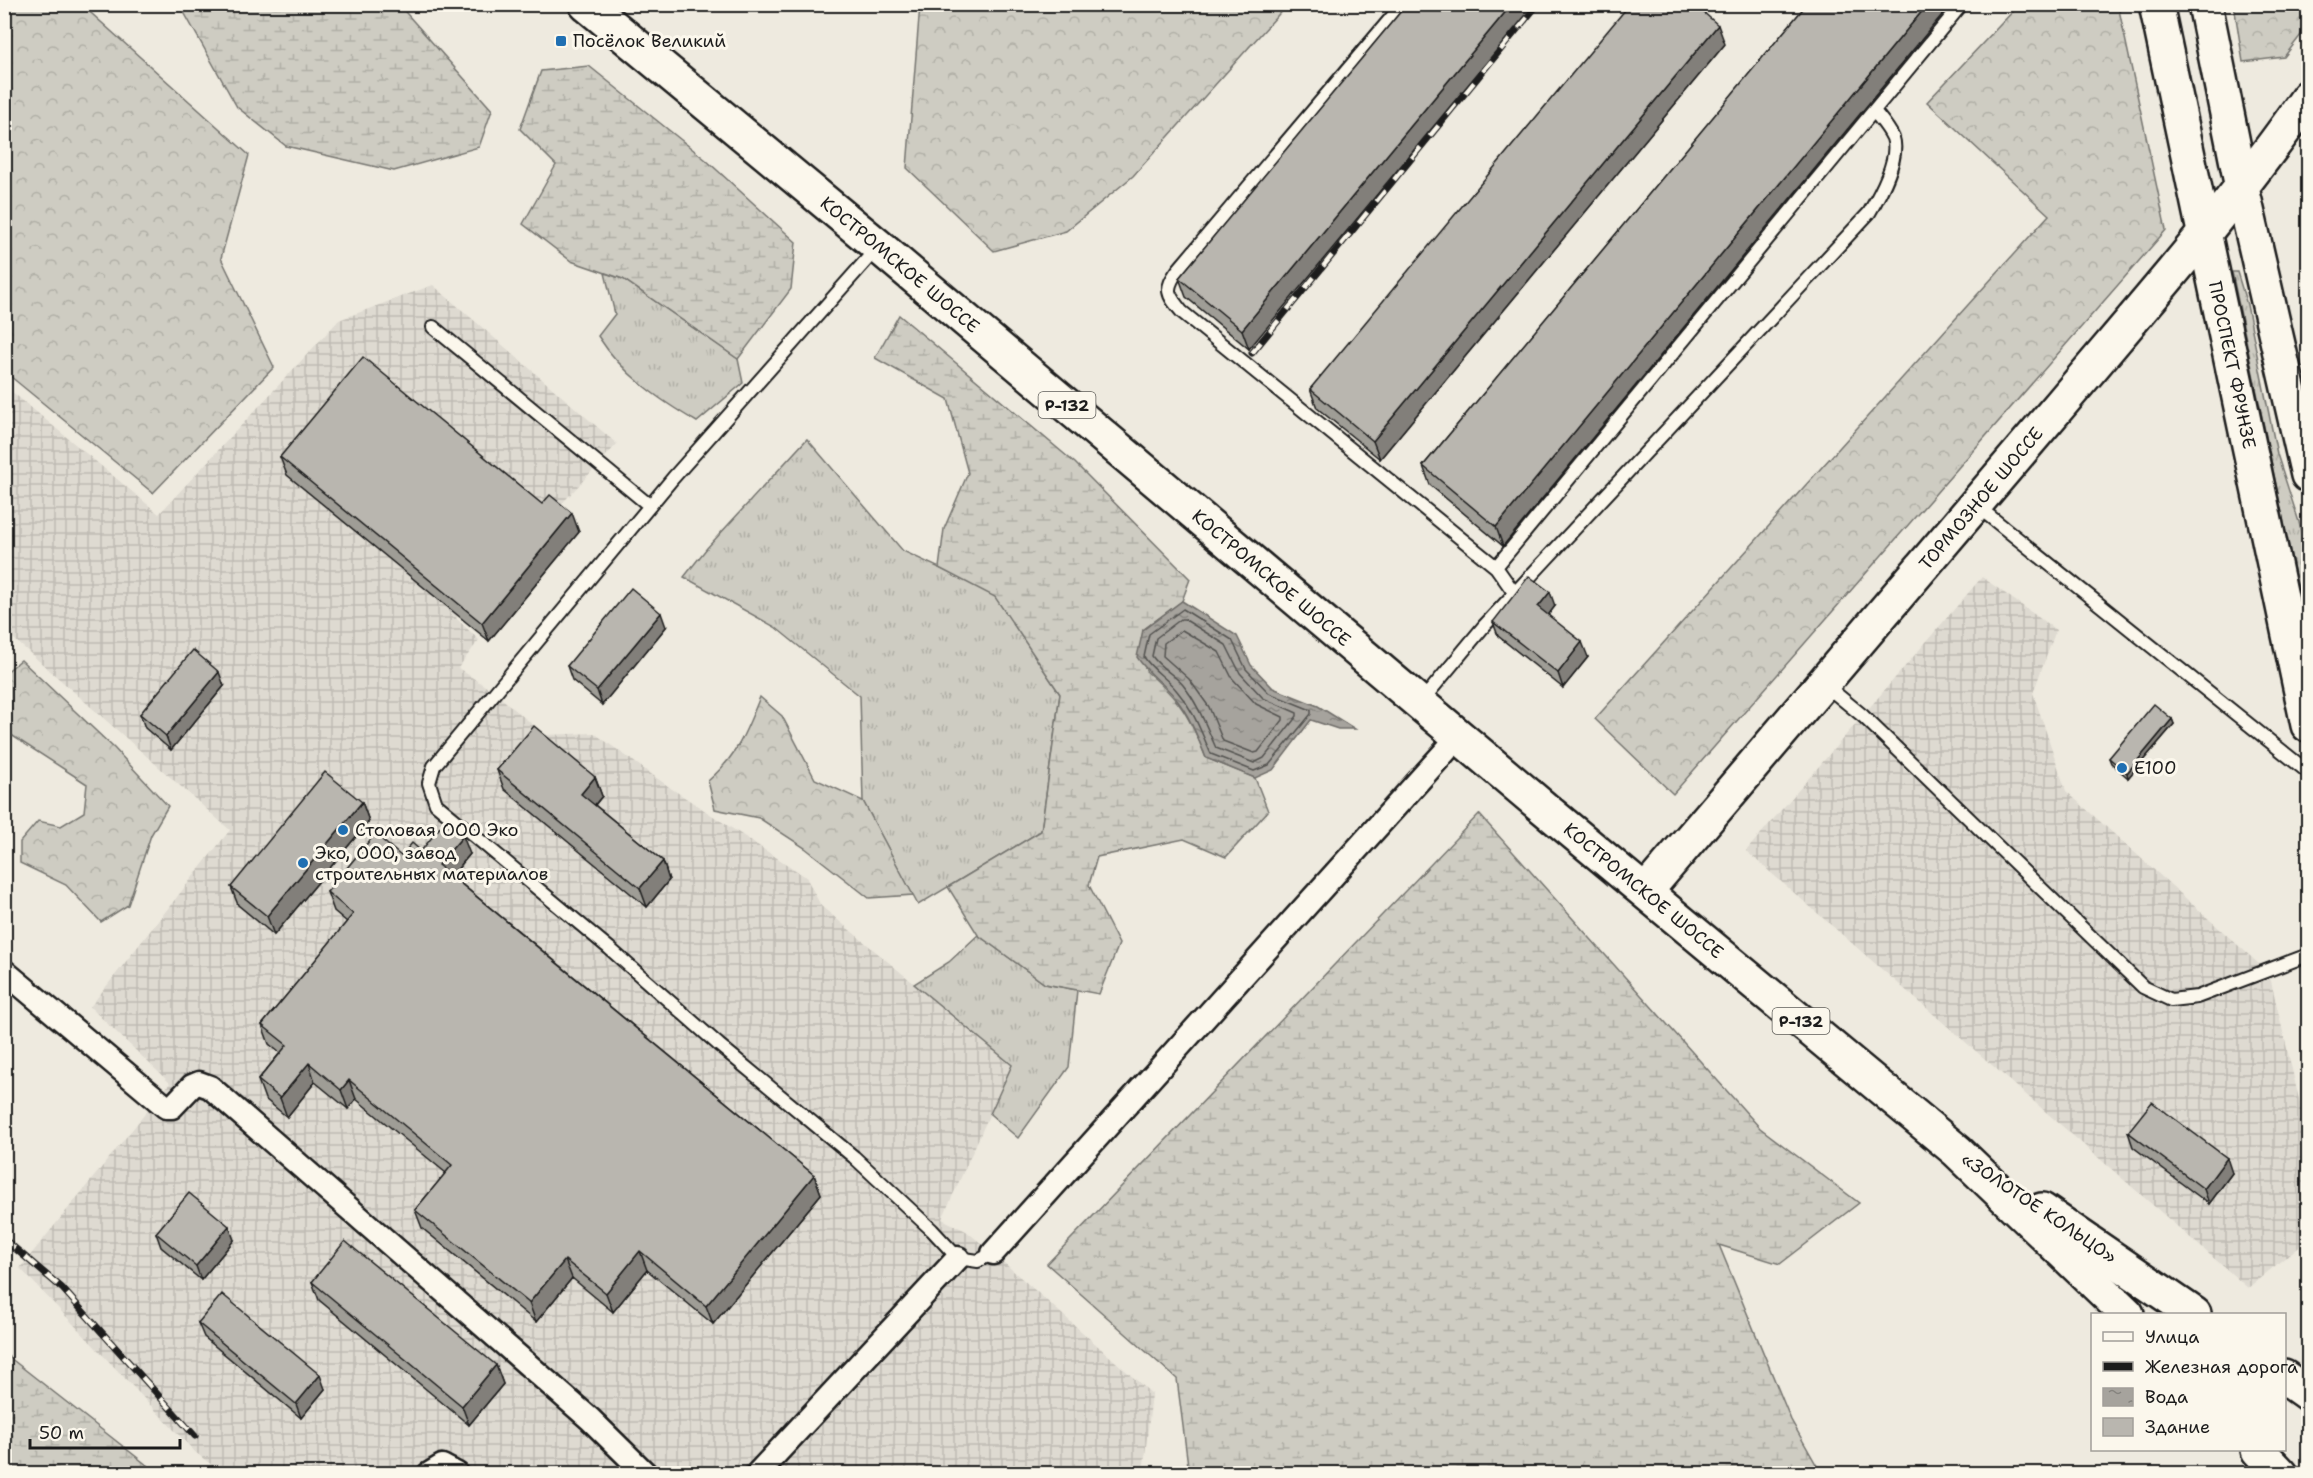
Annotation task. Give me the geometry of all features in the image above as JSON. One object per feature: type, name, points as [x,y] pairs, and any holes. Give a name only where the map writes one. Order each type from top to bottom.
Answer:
[{"type":"main road","name":"КОСТРОМСКОЕ ШОССЕ","points":[[586,4],[1957,1151]]},
{"type":"main road","name":"ПРОСПЕКТ ФРУНЗЕ","points":[[2156,4],[2308,725]]},
{"type":"main road","points":[[2205,4],[2242,188],[2308,476]]},
{"type":"main road","name":"ТОРМОЗНОЕ ШОССЕ","points":[[1646,891],[2204,234],[2242,188],[2308,97]]},
{"type":"main road","name":"«ЗОЛОТОЕ КОЛЬЦО»","points":[[1957,1151],[2126,1313]]},
{"type":"main road","name":"«ЗОЛОТОЕ КОЛЬЦО»","points":[[1957,1151],[2193,1313]]},
{"type":"main road","points":[[2286,1368],[2308,1372]]},
{"type":"main road","points":[[2286,1378],[2308,1394]]},
{"type":"main road","points":[[2260,1451],[2281,1473]]},
{"type":"street","points":[[993,1252],[1460,735]]},
{"type":"street","points":[[4,971],[166,1107],[172,1107],[192,1086],[199,1083],[210,1088],[590,1419],[646,1473]]},
{"type":"street","points":[[757,1473],[958,1258]]},
{"type":"street","points":[[429,1473],[442,1466],[457,1473]]},
{"type":"lane","points":[[1403,4],[1178,270],[1169,284],[1168,292],[1182,312],[1496,567],[1515,594]]},
{"type":"lane","points":[[1496,567],[1962,4]]},
{"type":"lane","points":[[1420,702],[1484,626],[1869,213],[1891,169],[1894,141],[1886,125],[1874,111]]},
{"type":"lane","points":[[878,246],[650,506],[434,766],[429,783],[436,804],[600,940],[719,1045],[855,1157],[958,1258],[978,1262],[993,1252]]},
{"type":"lane","points":[[433,327],[650,506]]},
{"type":"lane","points":[[1976,505],[2308,772]]},
{"type":"lane","points":[[1823,683],[1871,724],[2143,987],[2171,1000],[2197,997],[2308,955]]},
{"type":"shaded area","points":[[433,285],[617,444],[456,618],[479,640],[458,668],[494,692],[545,735],[594,733],[672,789],[806,877],[821,906],[1012,1065],[942,1219],[966,1231],[993,1253],[1152,1394],[1143,1473],[222,1473],[195,1452],[20,1268],[170,1083],[90,1007],[230,830],[5,631],[5,386],[159,514],[339,320]]},
{"type":"shaded area","points":[[1982,577],[2056,630],[2033,693],[2066,791],[2269,973],[2308,1137],[2308,1239],[2248,1288],[1746,851]]},
{"type":"green space","points":[[920,4],[1287,5],[1133,176],[1066,231],[994,251],[907,168]]},
{"type":"green space","points":[[4,5],[82,5],[249,155],[221,258],[274,367],[153,493],[5,372]]},
{"type":"green space","points":[[180,5],[399,5],[492,110],[479,147],[394,171],[286,146],[237,107]]},
{"type":"green space","points":[[2019,5],[2118,5],[2166,230],[1673,794],[1595,719],[2049,215],[1927,102]]},
{"type":"green space","points":[[2234,5],[2308,5],[2308,26],[2284,57],[2243,62]]},
{"type":"green space","points":[[589,66],[706,160],[796,242],[791,289],[738,359],[623,279],[571,261],[523,224],[556,165],[520,129],[541,71]]},
{"type":"green space","points":[[2232,272],[2237,272],[2247,305],[2277,454],[2299,522],[2308,566],[2308,639]]},
{"type":"green space","points":[[605,273],[623,279],[738,359],[743,383],[697,422],[642,385],[619,363],[598,336],[615,314]]},
{"type":"green space","points":[[899,315],[1075,463],[1190,579],[1182,601],[1143,630],[1146,671],[1168,691],[1183,710],[1206,758],[1255,778],[1268,811],[1226,857],[1184,839],[1097,857],[1089,885],[1119,944],[1099,994],[1045,984],[978,935],[948,887],[1041,831],[1060,694],[995,597],[939,568],[944,529],[968,473],[948,399],[875,358]]},
{"type":"green space","points":[[807,439],[903,551],[993,593],[1060,694],[1041,831],[918,905],[863,801],[860,696],[775,627],[684,577],[707,548]]},
{"type":"green space","points":[[21,660],[114,748],[168,806],[151,835],[128,905],[101,922],[66,885],[20,863],[20,842],[38,821],[61,826],[84,812],[87,784],[5,731],[5,673]]},
{"type":"green space","points":[[760,697],[782,716],[815,779],[863,801],[913,895],[869,898],[805,848],[759,818],[715,809],[708,781],[734,752],[745,733]]},
{"type":"green space","points":[[1479,814],[1760,1128],[1859,1203],[1780,1264],[1719,1245],[1791,1420],[1821,1473],[1189,1473],[1177,1379],[1047,1264]]},
{"type":"green space","points":[[978,935],[1045,984],[1077,990],[1069,1067],[1018,1138],[990,1114],[1012,1065],[914,984],[949,962]]},
{"type":"green space","points":[[5,1354],[157,1473],[5,1473]]},
{"type":"water","points":[[1182,601],[1237,636],[1251,665],[1273,688],[1318,706],[1355,729],[1338,729],[1311,720],[1273,770],[1255,778],[1206,758],[1179,702],[1137,657],[1143,630]]},
{"type":"building","points":[[1407,4],[1512,4],[1242,330],[1179,278]]},
{"type":"building","points":[[1630,4],[1694,4],[1718,25],[1373,441],[1310,389]]},
{"type":"building","points":[[1807,4],[1928,4],[1496,527],[1423,466]]},
{"type":"building","points":[[363,357],[542,504],[550,495],[572,513],[482,623],[280,457]]},
{"type":"building","points":[[1529,576],[1550,592],[1538,607],[1582,642],[1558,673],[1493,622]]},
{"type":"building","points":[[631,588],[661,613],[597,690],[567,666]]},
{"type":"building","points":[[193,650],[219,672],[166,736],[140,714]]},
{"type":"building","points":[[2154,704],[2172,719],[2127,773],[2109,758]]},
{"type":"building","points":[[534,726],[595,777],[581,794],[663,861],[640,888],[497,770]]},
{"type":"building","points":[[325,772],[362,802],[267,916],[231,887]]},
{"type":"building","points":[[445,821],[463,836],[438,865],[814,1175],[706,1306],[640,1251],[606,1293],[565,1260],[529,1303],[415,1210],[452,1165],[349,1080],[341,1090],[309,1063],[280,1098],[258,1080],[287,1045],[262,1025],[353,914],[327,892],[375,834],[401,856],[412,843],[421,851]]},
{"type":"building","points":[[2152,1102],[2227,1158],[2204,1189],[2128,1132]]},
{"type":"building","points":[[189,1193],[229,1226],[196,1266],[156,1233]]},
{"type":"building","points":[[345,1241],[496,1365],[462,1406],[312,1282]]},
{"type":"building","points":[[222,1294],[320,1375],[296,1404],[198,1323]]},
{"type":"railway","points":[[1252,353],[1538,4]]},
{"type":"railway","points":[[4,1239],[62,1288],[195,1436]]},
{"type":"place","name":"Посёлок Великий","points":[[561,41]]},
{"type":"place","name":"E100","points":[[2122,768]]},
{"type":"place","name":"Столовая ООО Эко","points":[[343,830]]},
{"type":"place","name":"Эко, ООО, завод строительных материалов","points":[[303,863]]}]
